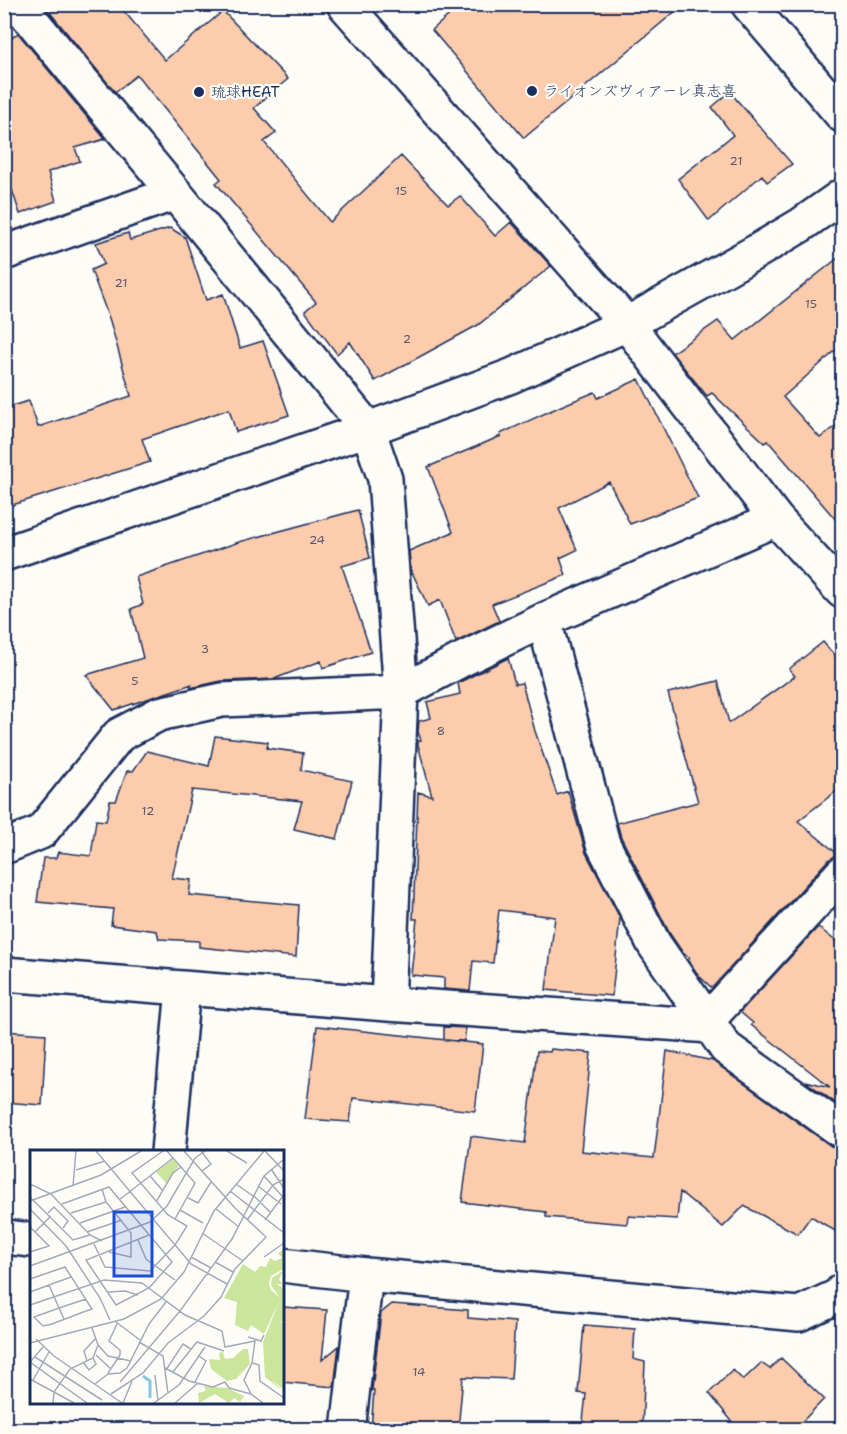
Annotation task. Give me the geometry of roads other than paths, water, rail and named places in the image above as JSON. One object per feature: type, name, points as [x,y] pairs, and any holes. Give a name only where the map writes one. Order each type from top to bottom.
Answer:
[{"type":"street","points":[[18,4],[368,429],[385,479],[401,692],[388,1004]]},
{"type":"street","points":[[344,4],[627,324],[776,519],[843,591]]},
{"type":"street","points":[[748,4],[843,116]]},
{"type":"street","points":[[4,253],[175,193]]},
{"type":"street","points":[[4,554],[368,429],[511,376],[627,324],[754,253],[843,196]]},
{"type":"street","points":[[4,847],[41,832],[119,735],[159,714],[222,700],[401,692],[544,620],[776,519]]},
{"type":"street","points":[[544,620],[603,844],[654,944],[726,1048],[843,1131]]},
{"type":"street","points":[[709,1023],[843,873]]},
{"type":"street","points":[[4,974],[388,1004],[709,1023]]},
{"type":"street","points":[[168,1150],[183,988]]},
{"type":"street","points":[[4,1238],[30,1240]]},
{"type":"street","points":[[284,1265],[366,1275],[799,1314],[838,1296],[843,1291]]},
{"type":"street","points":[[348,1430],[366,1275]]},
{"type":"place","name":"ライオンズヴィアーレ真志喜","points":[[532,91]]},
{"type":"place","name":"琉球HEAT","points":[[199,92]]}]
